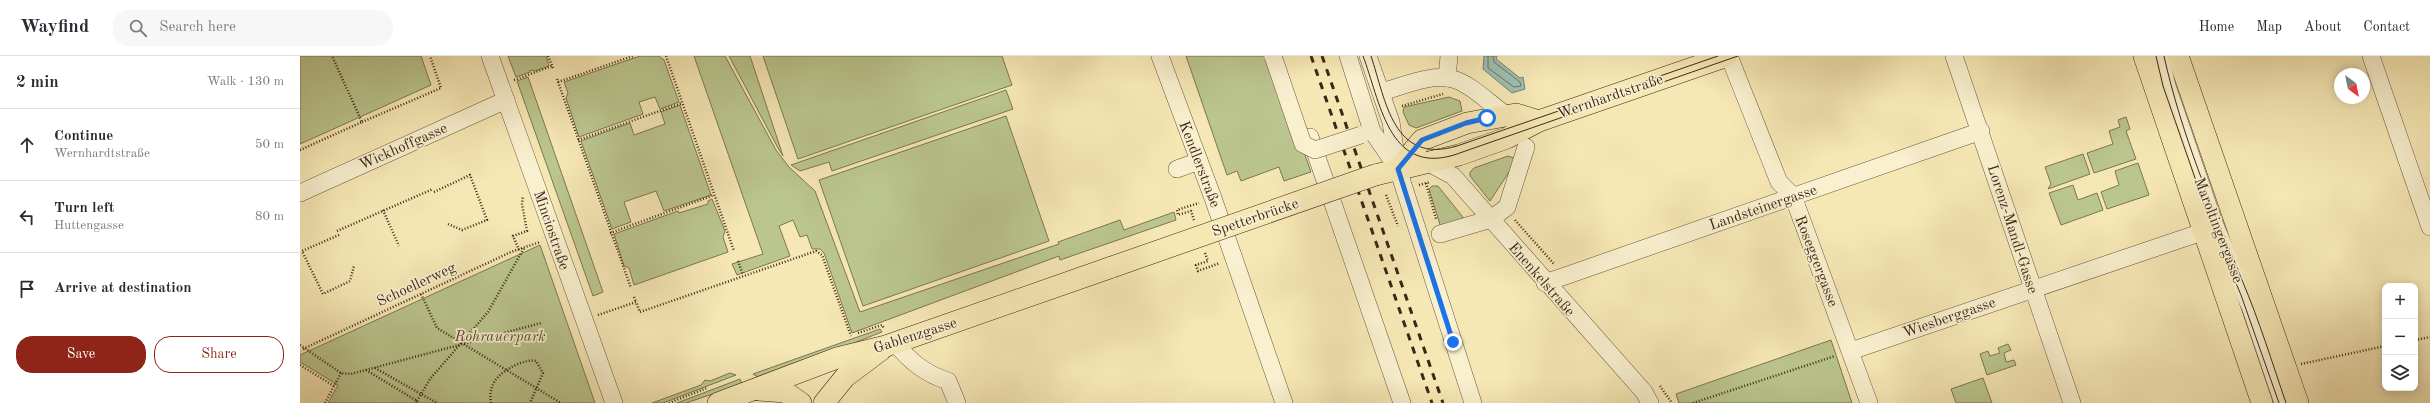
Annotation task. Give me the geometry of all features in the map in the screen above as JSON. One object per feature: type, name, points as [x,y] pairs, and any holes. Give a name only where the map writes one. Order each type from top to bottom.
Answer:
[{"type":"main road","name":"Wernhardtstraße","points":[[1398,169],[1477,149],[1507,138],[1539,121],[1728,56]]},
{"type":"main road","name":"Maroltingergasse","points":[[2144,56],[2205,231],[2262,403]]},
{"type":"main road","name":"Maroltingergasse","points":[[2178,56],[2298,403]]},
{"type":"main road","name":"Wernhardtstraße","points":[[1398,169],[1422,140],[1466,123],[1505,114],[1516,114],[1539,121]]},
{"type":"main road","name":"Spetterbrücke","points":[[1112,267],[1375,175],[1398,169]]},
{"type":"main road","name":"Gablenzgasse","points":[[718,403],[837,358],[890,344],[1112,267]]},
{"type":"main road","points":[[824,403],[845,377],[890,344]]},
{"type":"main road","points":[[754,390],[785,392],[800,403]]},
{"type":"street","name":"Minciostraße","points":[[490,56],[614,403]]},
{"type":"street","name":"Kendlerstraße","points":[[1160,56],[1199,161],[1284,403]]},
{"type":"street","points":[[1273,56],[1303,144],[1315,150],[1366,133]]},
{"type":"street","points":[[1281,56],[1402,403]]},
{"type":"street","points":[[1348,56],[1366,133],[1398,169]]},
{"type":"street","points":[[1368,56],[1391,122],[1398,169],[1473,403]]},
{"type":"street","points":[[1447,78],[1449,56]]},
{"type":"street","name":"Roseggergasse","points":[[1728,56],[1779,182],[1793,196],[1869,403]]},
{"type":"street","name":"Lorenz-Mandl-Gasse","points":[[1954,56],[2072,403]]},
{"type":"street","name":"Maroltingergasse","points":[[2160,56],[2167,86],[2214,223],[2251,309],[2283,403]]},
{"type":"street","points":[[2372,56],[2430,227]]},
{"type":"street","points":[[1381,92],[1431,78],[1447,78],[1465,85],[1505,114]]},
{"type":"street","name":"Wickhoffgasse","points":[[300,193],[506,100]]},
{"type":"street","name":"Landsteinergasse","points":[[1545,283],[1980,131]]},
{"type":"street","points":[[1440,234],[1491,220],[1507,207],[1526,147]]},
{"type":"street","points":[[1177,169],[1199,161]]},
{"type":"street","name":"Enenkelstraße","points":[[1427,162],[1453,176],[1545,283],[1644,392],[1650,403]]},
{"type":"street","name":"Wiesberggasse","points":[[1851,351],[2033,288],[2205,231]]},
{"type":"street","points":[[890,344],[911,362],[935,377],[948,381],[957,403]]},
{"type":"path","points":[[332,56],[362,122]]},
{"type":"path","points":[[300,150],[441,88],[430,56]]},
{"type":"path","points":[[516,79],[552,67],[548,56]]},
{"type":"path","points":[[558,82],[633,56]]},
{"type":"path","points":[[666,56],[734,251]]},
{"type":"path","points":[[1400,109],[1402,105],[1442,94],[1447,78]]},
{"type":"path","points":[[557,79],[610,233],[631,288]]},
{"type":"path","points":[[578,140],[682,103]]},
{"type":"path","points":[[337,231],[383,210],[470,175],[487,220],[462,230],[448,224]]},
{"type":"path","points":[[1426,183],[1440,234]]},
{"type":"path","points":[[519,250],[514,236],[527,231],[522,204],[523,194],[536,187]]},
{"type":"path","points":[[1386,195],[1398,226]]},
{"type":"path","points":[[610,233],[714,196]]},
{"type":"path","points":[[1189,206],[1177,210],[1178,215],[1191,211]]},
{"type":"path","points":[[383,210],[399,246]]},
{"type":"path","points":[[339,235],[302,251],[323,294],[350,281],[354,266]]},
{"type":"path","name":"Schoellerweg","points":[[303,349],[538,242]]},
{"type":"path","points":[[365,370],[416,402],[430,378],[488,312],[524,248]]},
{"type":"path","points":[[634,297],[640,312],[743,275],[818,251],[822,255],[851,336]]},
{"type":"path","points":[[1208,261],[1196,265],[1198,271],[1233,258]]},
{"type":"path","points":[[738,262],[743,275]]},
{"type":"path","points":[[421,294],[437,328],[460,344],[561,403]]},
{"type":"path","points":[[584,320],[636,302]]},
{"type":"path","points":[[300,345],[303,349],[341,373],[351,374],[541,323]]},
{"type":"path","points":[[2418,339],[2430,337]]},
{"type":"path","points":[[2296,365],[2382,347]]},
{"type":"path","points":[[1693,403],[1851,351]]},
{"type":"path","points":[[490,403],[491,390],[495,380],[516,364],[530,358],[536,361],[543,372],[530,403]]},
{"type":"path","points":[[300,365],[334,386]]},
{"type":"path","points":[[375,367],[437,403]]},
{"type":"path","points":[[325,403],[341,373]]},
{"type":"green space","points":[[300,56],[421,56],[431,85],[300,144]]},
{"type":"green space","points":[[508,56],[546,56],[549,66],[535,71],[530,70],[530,72],[516,77]]},
{"type":"green space","points":[[640,56],[659,56],[664,60],[679,102],[660,109],[655,97],[639,102],[643,114],[579,137],[566,98],[568,93],[564,82]]},
{"type":"green space","points":[[694,56],[725,56],[776,150],[789,167],[815,191],[860,312],[1059,244],[1058,242],[1120,220],[1124,230],[1174,212],[1176,220],[1060,260],[1059,256],[852,333],[824,253],[820,249],[812,249],[807,235],[800,237],[793,220],[779,226],[790,256],[737,275],[732,264],[763,254]]},
{"type":"green space","points":[[729,56],[750,56],[783,156],[778,148]]},
{"type":"green space","points":[[763,56],[1002,56],[1012,85],[798,159]]},
{"type":"green space","points":[[1186,56],[1270,56],[1311,172],[1284,181],[1279,167],[1241,181],[1237,171],[1227,175]]},
{"type":"green space","points":[[528,77],[603,292],[593,296],[517,81]]},
{"type":"green space","points":[[1006,90],[1013,109],[832,171],[829,162],[800,171],[791,165]]},
{"type":"green space","points":[[1449,97],[1460,101],[1462,111],[1416,128],[1409,125],[1403,112],[1404,107]]},
{"type":"green space","points":[[680,105],[711,195],[664,211],[656,191],[624,202],[631,222],[612,229],[581,141],[630,123],[634,135],[665,124],[661,112]]},
{"type":"green space","points":[[1006,116],[1049,241],[863,306],[819,180]]},
{"type":"green space","points":[[2126,117],[2130,129],[2126,131],[2136,159],[2094,173],[2087,153],[2113,144],[2109,131],[2120,127],[2118,120]]},
{"type":"green space","points":[[2083,154],[2090,174],[2048,189],[2051,184],[2045,167]]},
{"type":"green space","points":[[1508,156],[1514,158],[1515,163],[1490,201],[1470,176],[1470,172],[1474,168]]},
{"type":"green space","points":[[2138,163],[2149,195],[2107,209],[2101,192],[2119,185],[2115,171]]},
{"type":"green space","points":[[2073,185],[2078,200],[2097,193],[2103,210],[2061,225],[2049,193]]},
{"type":"green space","points":[[1432,186],[1438,186],[1466,221],[1442,231],[1429,189]]},
{"type":"green space","points":[[712,199],[725,231],[723,237],[728,252],[634,285],[629,268],[624,266],[614,234],[678,211],[679,213],[708,204],[708,201]]},
{"type":"green space","name":"Rohrauerpark","points":[[540,245],[595,403],[328,403],[338,385],[300,362],[300,355]]},
{"type":"green space","points":[[880,329],[882,332],[761,379],[753,374]]},
{"type":"green space","points":[[1831,340],[1852,403],[1679,403],[1676,394]]},
{"type":"green space","points":[[2008,344],[2011,350],[2004,353],[2006,362],[2014,360],[2016,365],[1987,375],[1980,354],[1988,351],[1990,356],[2000,353],[1998,348]]},
{"type":"green space","points":[[730,373],[736,375],[663,403],[652,403],[701,385],[705,380],[710,381]]},
{"type":"green space","points":[[1983,378],[1992,403],[1956,403],[1951,389]]},
{"type":"green space","points":[[740,379],[742,384],[686,403],[677,403]]},
{"type":"water","points":[[1484,56],[1497,56],[1496,59],[1520,78],[1523,77],[1525,89],[1512,93],[1483,69]]},
{"type":"tram line","points":[[1363,56],[1382,112],[1390,130],[1401,144],[1414,154],[1432,158],[1454,155],[1738,56]]},
{"type":"tram line","points":[[1371,56],[1388,109],[1396,125],[1406,138],[1419,146],[1436,149],[1457,146],[1718,56]]},
{"type":"tram line","points":[[2156,56],[2163,86],[2211,224],[2241,295],[2279,403]]},
{"type":"tram line","points":[[2164,56],[2179,113],[2198,170],[2254,310],[2286,403]]},
{"type":"railway","points":[[1311,56],[1432,403]]},
{"type":"railway","points":[[1322,56],[1443,403]]},
{"type":"route","points":[[1453,342],[1398,169],[1417,144],[1422,140],[1466,123],[1487,118]]}]
